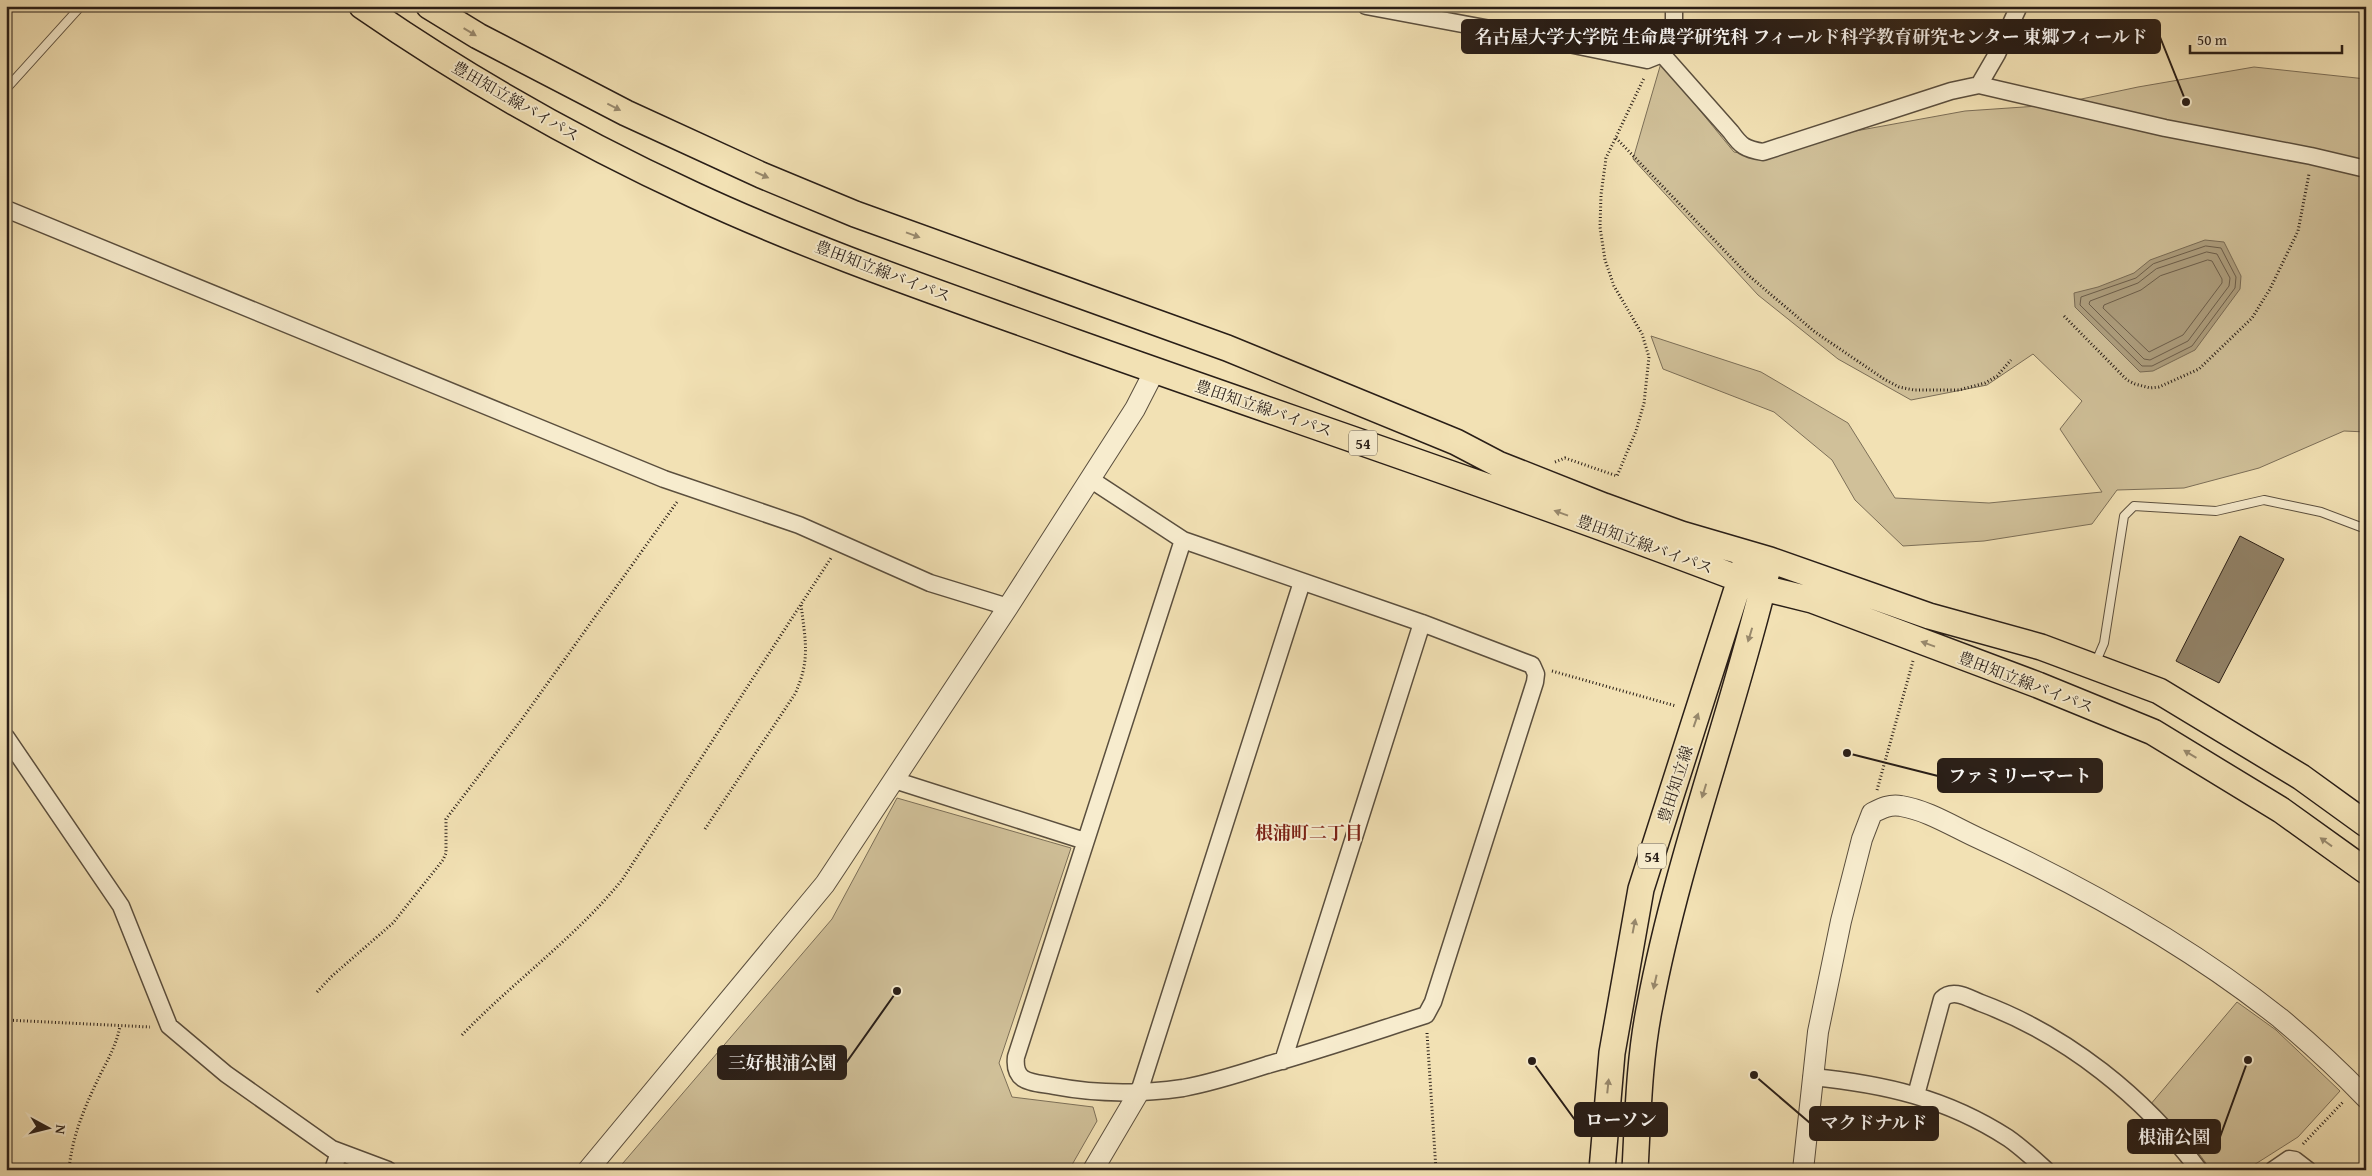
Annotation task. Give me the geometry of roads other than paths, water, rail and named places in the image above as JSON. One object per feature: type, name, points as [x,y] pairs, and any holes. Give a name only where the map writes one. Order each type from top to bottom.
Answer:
[{"type":"main road","name":"豊田知立線バイパス","points":[[362,6],[408,38],[547,120],[696,196],[865,266],[1446,472],[1763,588],[1812,600],[2038,685],[2153,732],[2281,810],[2366,871]]},
{"type":"main road","name":"豊田知立線バイパス","points":[[428,6],[478,36],[626,113],[761,175],[855,214],[1227,348],[1456,442],[1498,464],[1681,534],[1760,556],[1929,616],[2041,647],[2159,691],[2301,777],[2366,824]]},
{"type":"main road","name":"豊田知立線","points":[[1602,1170],[1612,1053],[1641,889],[1740,579],[1760,556]]},
{"type":"main road","name":"豊田知立線","points":[[1635,1170],[1640,1075],[1649,1005],[1696,819],[1763,588],[1760,556]]},
{"type":"street","points":[[1366,6],[1655,57],[1731,132],[1740,146],[1763,152],[1951,91],[1978,85],[2165,128],[2311,156],[2366,169]]},
{"type":"street","points":[[1655,57],[1666,50],[1674,29],[1674,6]]},
{"type":"street","points":[[1978,85],[1997,54],[2018,6]]},
{"type":"street","points":[[6,209],[683,486],[799,525],[930,583],[1008,607]]},
{"type":"street","points":[[588,1170],[809,906],[1008,607],[1135,409],[1154,370]]},
{"type":"street","points":[[1090,479],[1182,540],[1422,623],[1532,665],[1536,674],[1433,1002],[1426,1014],[1222,1079],[1182,1088],[1139,1092],[1108,1092],[1036,1083],[1024,1079],[1017,1074],[1015,1067],[1016,1057],[1182,540]]},
{"type":"street","points":[[1093,1170],[1139,1092],[1302,582]]},
{"type":"street","points":[[1283,1060],[1422,623]]},
{"type":"street","points":[[6,737],[121,906],[169,1026],[226,1074],[280,1114],[339,1152],[388,1170]]},
{"type":"street","points":[[894,780],[1085,841]]},
{"type":"street","points":[[1803,1170],[1818,1032],[1841,921],[1862,839],[1872,813],[1892,805],[1917,810],[2081,888],[2177,944],[2280,1018],[2361,1093]]},
{"type":"street","points":[[1916,1095],[1942,999],[1947,994],[1957,993],[1992,1007],[2033,1027],[2092,1064],[2159,1123],[2199,1170]]},
{"type":"street","points":[[1812,1077],[1864,1082],[1916,1095],[1971,1117],[2009,1139],[2046,1170]]},
{"type":"street","points":[[333,1170],[339,1152]]},
{"type":"street","points":[[2273,1170],[2289,1159],[2295,1160],[2308,1170]]},
{"type":"lane","points":[[6,89],[81,6]]},
{"type":"lane","points":[[2094,666],[2104,643],[2124,516],[2134,506],[2216,511],[2264,500],[2322,512],[2366,529]]},
{"type":"water","points":[[2205,240],[2224,242],[2241,276],[2240,289],[2195,350],[2153,371],[2140,372],[2075,307],[2074,293],[2098,287],[2134,273],[2150,260]]},
{"type":"place","name":"名古屋大学大学院 生命農学研究科 フィールド科学教育研究センター 東郷フィールド","points":[[2186,102]]},
{"type":"place","name":"ファミリーマート","points":[[1847,753]]},
{"type":"place","name":"三好根浦公園","points":[[897,991]]},
{"type":"place","name":"根浦公園","points":[[2248,1060]]},
{"type":"place","name":"ローソン","points":[[1532,1061]]},
{"type":"place","name":"マクドナルド","points":[[1754,1075]]},
{"type":"district","name":"根浦町二丁目","points":[[1309,832]]}]
